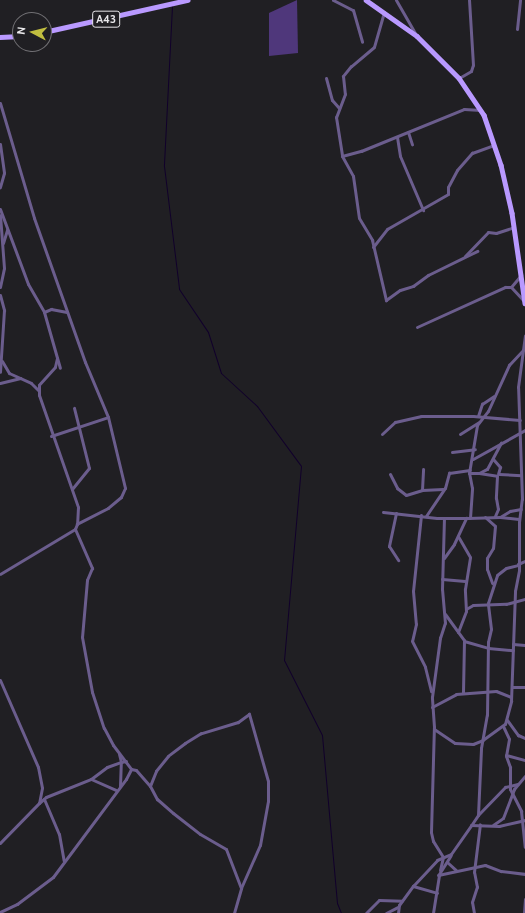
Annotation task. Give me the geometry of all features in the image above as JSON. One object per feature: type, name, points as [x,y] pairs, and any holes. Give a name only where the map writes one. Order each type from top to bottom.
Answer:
[{"type":"main road","name":"A43","points":[[52,30],[187,0]]},
{"type":"main road","points":[[366,0],[417,36],[459,78],[487,121],[514,227],[525,303]]},
{"type":"main road","points":[[0,37],[12,36]]},
{"type":"street","points":[[332,0],[353,10],[362,42]]},
{"type":"street","points":[[396,0],[417,36]]},
{"type":"street","points":[[459,78],[472,71],[473,65],[468,0]]},
{"type":"street","points":[[516,30],[520,0]]},
{"type":"street","points":[[384,12],[374,47],[351,66],[343,76],[345,94],[336,117],[342,156],[353,176],[359,218],[369,233],[386,300],[400,290],[413,286],[428,275],[477,251]]},
{"type":"street","points":[[326,78],[332,100],[339,108]]},
{"type":"street","points":[[0,102],[34,218],[67,312],[108,417],[124,483],[123,493],[108,508],[77,524]]},
{"type":"street","points":[[342,156],[397,137],[464,109],[481,110]]},
{"type":"street","points":[[408,132],[412,144]]},
{"type":"street","points":[[397,137],[400,156],[408,178],[418,194],[423,210]]},
{"type":"street","points":[[0,144],[4,173],[0,187]]},
{"type":"street","points":[[373,247],[386,229],[423,210],[448,194],[448,187],[457,170],[472,153],[494,145]]},
{"type":"street","points":[[0,209],[28,284],[44,312],[60,368]]},
{"type":"street","points":[[0,209],[4,272],[0,287]]},
{"type":"street","points":[[462,259],[488,232],[496,233],[514,227]]},
{"type":"street","points":[[3,245],[7,229]]},
{"type":"street","points":[[0,270],[4,272]]},
{"type":"street","points":[[416,327],[505,287],[512,287],[521,277]]},
{"type":"street","points":[[512,287],[525,303]]},
{"type":"street","points":[[0,295],[4,307],[1,331],[0,372]]},
{"type":"street","points":[[44,312],[51,309],[67,312]]},
{"type":"street","points":[[434,729],[455,743],[473,744],[484,739],[503,726],[507,720],[512,687],[519,519],[523,496],[521,475],[523,467],[518,387],[525,335]]},
{"type":"street","points":[[460,434],[484,417],[509,365],[524,349]]},
{"type":"street","points":[[0,574],[75,528],[77,524],[78,507],[52,436],[39,391],[41,381],[55,367],[57,358]]},
{"type":"street","points":[[1,359],[8,374],[31,383],[39,391]]},
{"type":"street","points":[[0,383],[20,378]]},
{"type":"street","points":[[478,416],[481,405],[494,396]]},
{"type":"street","points":[[72,489],[89,469],[74,408]]},
{"type":"street","points":[[382,434],[395,422],[410,417],[478,416],[520,420]]},
{"type":"street","points":[[52,436],[108,417]]},
{"type":"street","points":[[444,558],[468,518],[472,488],[469,471],[473,459],[479,422]]},
{"type":"street","points":[[473,459],[525,430]]},
{"type":"street","points":[[480,473],[487,469],[501,443]]},
{"type":"street","points":[[452,452],[475,449]]},
{"type":"street","points":[[493,459],[500,467],[496,498],[498,508],[495,516]]},
{"type":"street","points":[[422,490],[423,469]]},
{"type":"street","points":[[426,516],[444,489],[449,473],[469,471],[498,475],[521,475]]},
{"type":"street","points":[[390,474],[396,486],[404,494],[412,495],[422,490],[444,489]]},
{"type":"street","points":[[500,516],[510,511],[525,509]]},
{"type":"street","points":[[383,512],[444,518],[500,516],[519,519]]},
{"type":"street","points":[[396,513],[389,546],[398,560]]},
{"type":"street","points":[[420,515],[413,591],[416,624],[412,641],[424,667],[432,692]]},
{"type":"street","points":[[478,815],[487,714],[486,692],[488,648],[491,629],[488,605],[492,583],[487,569],[487,558],[493,548],[495,526],[484,517]]},
{"type":"street","points":[[434,913],[438,875],[443,857],[433,841],[430,832],[434,729],[432,692],[440,638],[445,623],[442,579],[444,558],[444,518]]},
{"type":"street","points":[[75,528],[92,568],[87,580],[82,637],[91,673],[92,692],[104,728],[118,752],[131,769],[136,770],[150,786],[157,800],[200,834],[226,849],[241,888]]},
{"type":"street","points":[[458,536],[470,556],[466,581],[466,609],[458,632]]},
{"type":"street","points":[[492,583],[504,570],[525,561]]},
{"type":"street","points":[[442,579],[466,581]]},
{"type":"street","points":[[465,601],[473,605],[488,605],[516,602],[525,599]]},
{"type":"street","points":[[466,609],[473,605]]},
{"type":"street","points":[[444,612],[464,641],[463,693]]},
{"type":"street","points":[[464,641],[488,648],[513,650]]},
{"type":"street","points":[[513,644],[525,644]]},
{"type":"street","points":[[0,680],[38,767],[42,788],[38,803]]},
{"type":"street","points":[[512,687],[525,687]]},
{"type":"street","points":[[432,707],[448,697],[463,693],[498,691],[511,697]]},
{"type":"street","points":[[150,786],[156,771],[168,756],[185,743],[201,733],[235,723],[249,714],[268,781],[268,801],[260,845],[241,888],[234,913]]},
{"type":"street","points":[[507,720],[518,735]]},
{"type":"street","points":[[503,726],[508,734],[506,755],[510,767],[509,784],[512,794],[520,807],[524,821],[525,847]]},
{"type":"street","points":[[508,734],[518,735],[525,738]]},
{"type":"street","points":[[118,752],[121,762],[120,786]]},
{"type":"street","points":[[506,755],[525,760]]},
{"type":"street","points":[[0,843],[38,803],[44,799],[91,779],[107,767],[126,761]]},
{"type":"street","points":[[0,912],[17,904],[46,884],[120,786],[131,769]]},
{"type":"street","points":[[491,826],[503,818],[512,794],[525,776]]},
{"type":"street","points":[[91,779],[116,790]]},
{"type":"street","points":[[440,870],[447,862],[463,833],[478,815],[509,784],[518,784]]},
{"type":"street","points":[[44,799],[59,834],[64,861]]},
{"type":"street","points":[[472,824],[491,826],[524,821]]},
{"type":"street","points":[[474,913],[472,902],[477,887],[475,868],[480,824]]},
{"type":"street","points":[[386,913],[398,907],[419,877],[443,857],[451,854]]},
{"type":"street","points":[[447,862],[456,870]]},
{"type":"street","points":[[438,875],[456,870],[487,865],[501,871],[525,873]]},
{"type":"street","points":[[413,886],[437,893]]},
{"type":"street","points":[[524,913],[525,899]]},
{"type":"street","points":[[366,913],[379,900],[402,901]]},
{"type":"street","points":[[398,907],[398,913]]},
{"type":"shaded area","points":[[297,0],[298,53],[269,56],[269,13]]},
{"type":"waterway","points":[[172,6],[164,166],[179,289],[208,332],[221,373],[257,406],[301,466],[284,660],[322,735],[337,903],[341,913]]}]
